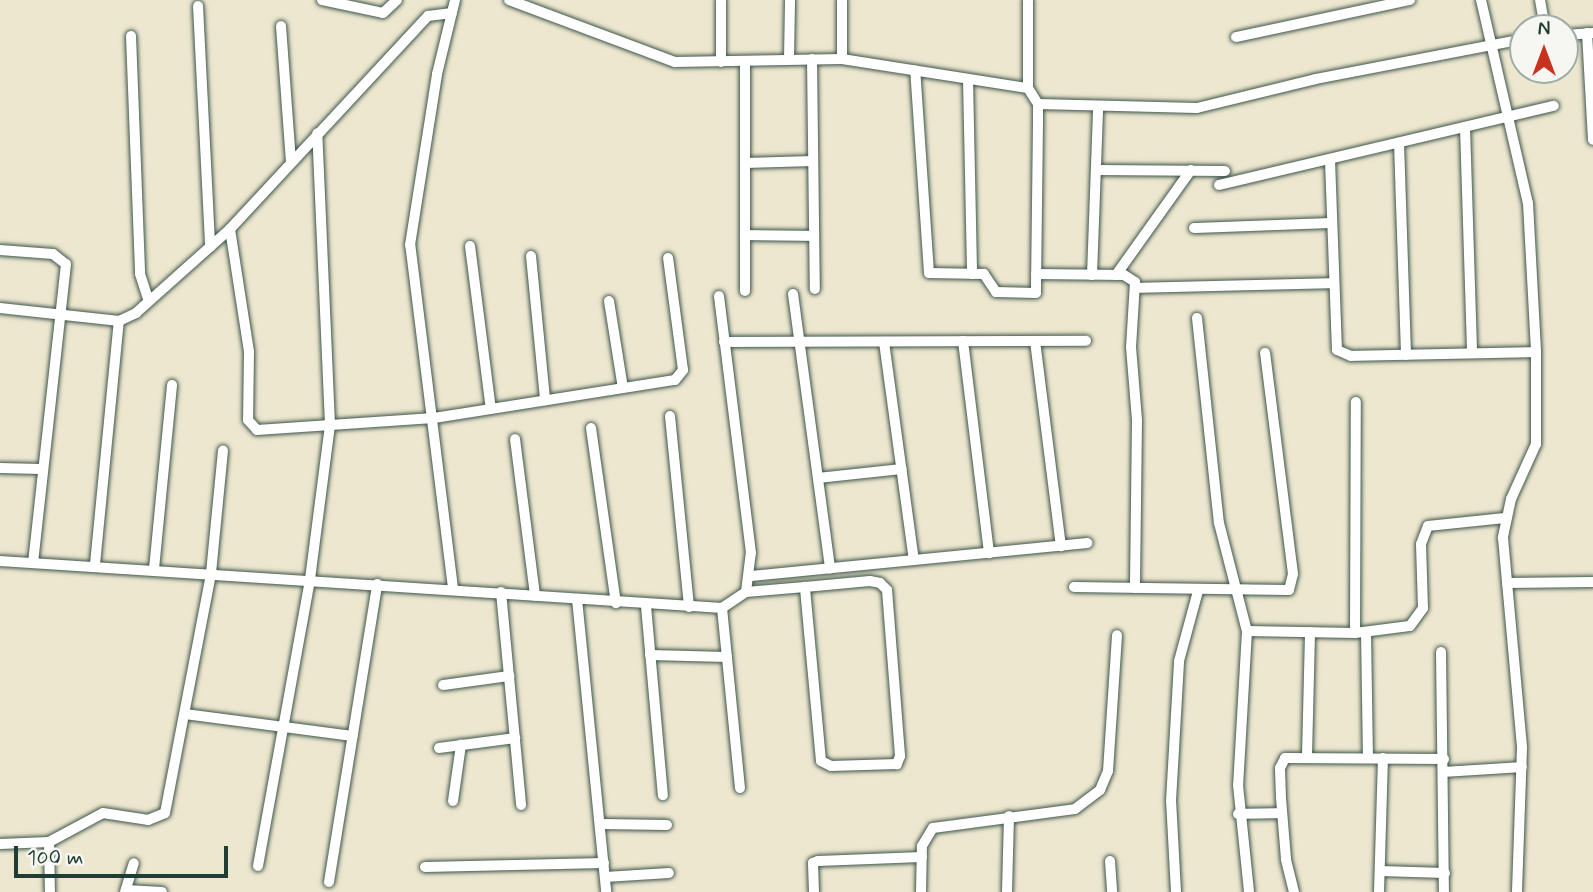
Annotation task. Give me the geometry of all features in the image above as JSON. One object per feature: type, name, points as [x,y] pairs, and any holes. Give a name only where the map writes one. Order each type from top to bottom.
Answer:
[{"type":"street","points":[[322,0],[383,13],[397,0]]},
{"type":"street","points":[[453,588],[434,418],[410,245],[437,74],[454,0]]},
{"type":"street","points":[[509,0],[651,56],[721,62],[842,59],[1028,88]]},
{"type":"street","points":[[721,62],[722,0]]},
{"type":"street","points":[[789,59],[790,0]]},
{"type":"street","points":[[842,0],[842,59]]},
{"type":"street","points":[[915,70],[929,273],[990,276],[996,292],[1036,293],[1038,104],[1028,88],[1028,0]]},
{"type":"street","points":[[1236,37],[1367,4],[1410,0]]},
{"type":"street","points":[[1481,0],[1528,203],[1536,352],[1536,444],[1505,518],[1507,583],[1522,767],[1517,892]]},
{"type":"street","points":[[198,6],[210,247]]},
{"type":"street","points":[[0,308],[119,321],[149,301],[230,229],[428,16],[452,13]]},
{"type":"street","points":[[281,26],[291,162]]},
{"type":"street","points":[[1590,33],[1593,140]]},
{"type":"street","points":[[131,36],[141,274],[149,301]]},
{"type":"street","points":[[1038,104],[1098,108],[1197,108],[1509,41]]},
{"type":"street","points":[[812,59],[815,289]]},
{"type":"street","points":[[745,61],[745,291]]},
{"type":"street","points":[[968,79],[972,274]]},
{"type":"street","points":[[1219,185],[1555,106]]},
{"type":"street","points":[[1092,275],[1098,108]]},
{"type":"street","points":[[1465,127],[1472,353]]},
{"type":"street","points":[[258,866],[310,579],[330,425],[317,133]]},
{"type":"street","points":[[1399,143],[1406,355]]},
{"type":"street","points":[[1330,160],[1337,350],[1351,356],[1536,352]]},
{"type":"street","points":[[745,163],[813,161]]},
{"type":"street","points":[[1096,170],[1225,171]]},
{"type":"street","points":[[1116,275],[1191,170]]},
{"type":"street","points":[[1194,229],[1332,223]]},
{"type":"street","points":[[230,229],[249,352],[250,426],[257,430],[434,418],[676,380],[683,370],[668,258]]},
{"type":"street","points":[[745,235],[814,236]]},
{"type":"street","points":[[470,246],[491,409]]},
{"type":"street","points":[[0,250],[61,257],[66,274],[58,313],[33,561]]},
{"type":"street","points":[[531,256],[545,400]]},
{"type":"street","points":[[1036,274],[1116,275],[1131,278],[1136,288],[1131,347],[1137,420],[1135,589]]},
{"type":"street","points":[[1136,288],[1334,283]]},
{"type":"street","points":[[793,295],[830,569]]},
{"type":"street","points":[[719,296],[751,576],[746,592]]},
{"type":"street","points":[[609,301],[623,388]]},
{"type":"street","points":[[1197,318],[1219,523],[1248,631],[1238,814],[1249,892]]},
{"type":"street","points":[[95,564],[119,321]]},
{"type":"street","points":[[963,341],[989,553]]},
{"type":"street","points":[[1035,341],[1061,546]]},
{"type":"street","points":[[724,342],[1086,341]]},
{"type":"street","points":[[884,342],[914,561]]},
{"type":"street","points":[[1074,587],[1282,593],[1292,585],[1265,353]]},
{"type":"street","points":[[154,569],[172,385]]},
{"type":"street","points":[[1356,402],[1361,632],[1368,758]]},
{"type":"street","points":[[670,416],[690,607]]},
{"type":"street","points":[[591,428],[616,603]]},
{"type":"street","points":[[515,439],[536,596]]},
{"type":"street","points":[[0,844],[49,842],[103,813],[148,820],[165,813],[211,573],[223,451]]},
{"type":"street","points":[[0,468],[41,469]]},
{"type":"street","points":[[818,478],[902,469]]},
{"type":"street","points":[[1248,631],[1361,632],[1410,626],[1418,619],[1423,608],[1421,544],[1428,526],[1438,521],[1505,518]]},
{"type":"street","points":[[751,576],[1087,543]]},
{"type":"street","points":[[0,561],[95,564],[453,588],[646,606],[722,608],[746,592],[870,581],[887,590],[900,756],[897,764],[831,766],[821,761],[805,587]]},
{"type":"street","points":[[1507,583],[1593,582]]},
{"type":"street","points":[[329,882],[377,583]]},
{"type":"street","points":[[1176,892],[1171,801],[1179,661],[1198,591]]},
{"type":"street","points":[[501,592],[521,805]]},
{"type":"street","points":[[577,599],[602,824],[606,892]]},
{"type":"street","points":[[646,606],[663,795]]},
{"type":"street","points":[[722,608],[740,788]]},
{"type":"street","points":[[1307,756],[1310,632]]},
{"type":"street","points":[[921,892],[925,835],[933,828],[1075,809],[1100,790],[1108,771],[1117,635]]},
{"type":"street","points":[[1441,652],[1444,892]]},
{"type":"street","points":[[650,655],[727,657]]},
{"type":"street","points":[[443,685],[509,676]]},
{"type":"street","points":[[185,714],[353,736]]},
{"type":"street","points":[[439,748],[515,738]]},
{"type":"street","points":[[453,801],[461,745]]},
{"type":"street","points":[[1294,892],[1282,813],[1281,762],[1307,756],[1444,759]]},
{"type":"street","points":[[1378,892],[1383,758]]},
{"type":"street","points":[[1444,772],[1522,767]]},
{"type":"street","points":[[1238,814],[1282,813]]},
{"type":"street","points":[[1007,892],[1009,816]]},
{"type":"street","points":[[602,824],[667,825]]},
{"type":"street","points":[[49,842],[50,892]]},
{"type":"street","points":[[814,892],[813,863],[818,861],[922,857]]},
{"type":"street","points":[[1110,861],[1112,892]]},
{"type":"street","points":[[134,863],[126,891],[162,892]]},
{"type":"street","points":[[425,867],[604,863]]},
{"type":"street","points":[[1380,871],[1445,873]]},
{"type":"street","points":[[605,877],[669,873]]}]
